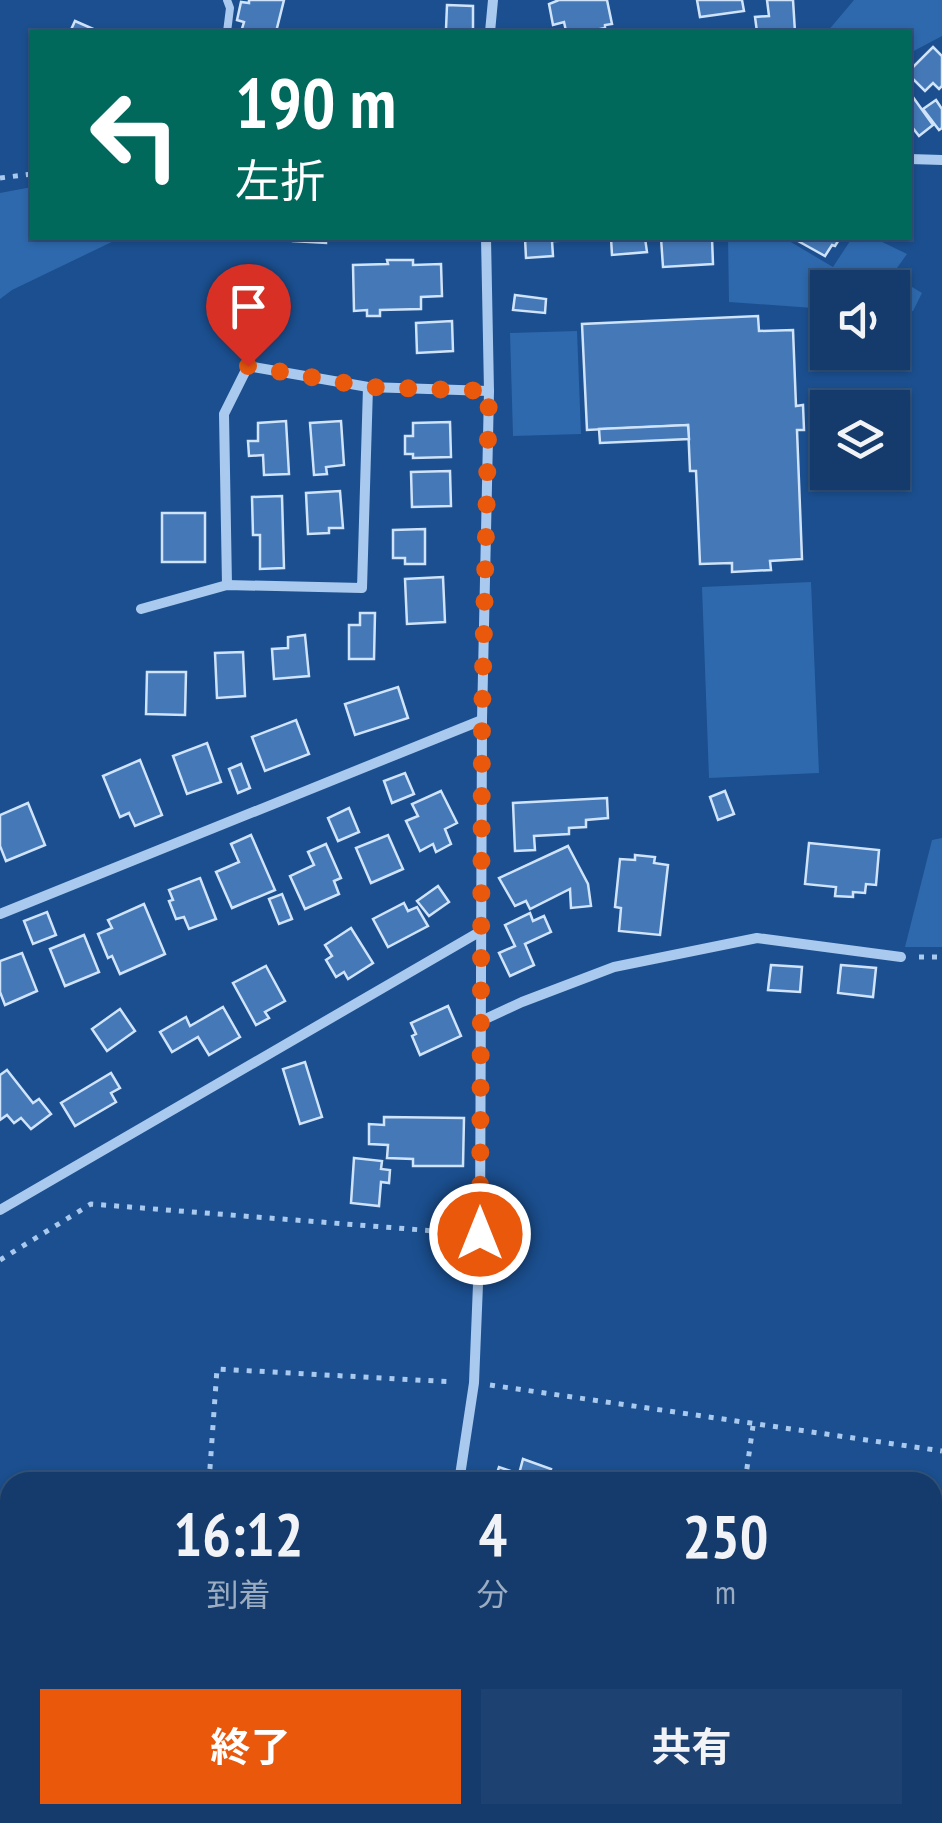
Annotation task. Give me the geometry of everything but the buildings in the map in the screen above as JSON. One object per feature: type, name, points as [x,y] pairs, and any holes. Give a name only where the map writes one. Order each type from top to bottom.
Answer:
[{"type":"street","points":[[490,30],[493,0]]},
{"type":"street","points":[[912,159],[942,160]]},
{"type":"street","points":[[461,1472],[474,1383],[480,1234],[482,720],[489,391],[486,240]]},
{"type":"street","points":[[227,585],[224,414],[248,366],[368,387],[489,391]]},
{"type":"street","points":[[141,609],[227,585],[362,588],[368,387]]},
{"type":"street","points":[[0,914],[482,720]]},
{"type":"street","points":[[0,1210],[481,931]]},
{"type":"street","points":[[480,1021],[614,967],[756,938],[901,958]]},
{"type":"lane","points":[[227,0],[227,30]]},
{"type":"path","points":[[0,178],[30,174]]},
{"type":"path","points":[[0,1260],[90,1204],[480,1234]]},
{"type":"path","points":[[210,1472],[218,1369],[474,1383],[942,1451]]},
{"type":"path","points":[[746,1472],[753,1424]]},
{"type":"shaded area","points":[[854,0],[942,0],[942,36],[912,52],[912,30],[829,30]]},
{"type":"shaded area","points":[[30,187],[30,240],[116,240],[0,299],[0,193]]},
{"type":"shaded area","points":[[728,240],[787,240],[833,267],[851,240],[878,240],[907,254],[896,270],[810,270],[810,308],[729,302]]},
{"type":"shaded area","points":[[910,286],[922,293],[910,311]]},
{"type":"shaded area","points":[[577,331],[581,434],[513,436],[510,333]]},
{"type":"shaded area","points":[[811,582],[819,773],[709,778],[702,587]]},
{"type":"shaded area","points":[[942,838],[942,947],[905,947],[932,840]]},
{"type":"route","points":[[248,366],[368,387],[489,391],[482,720],[480,1234]]}]
